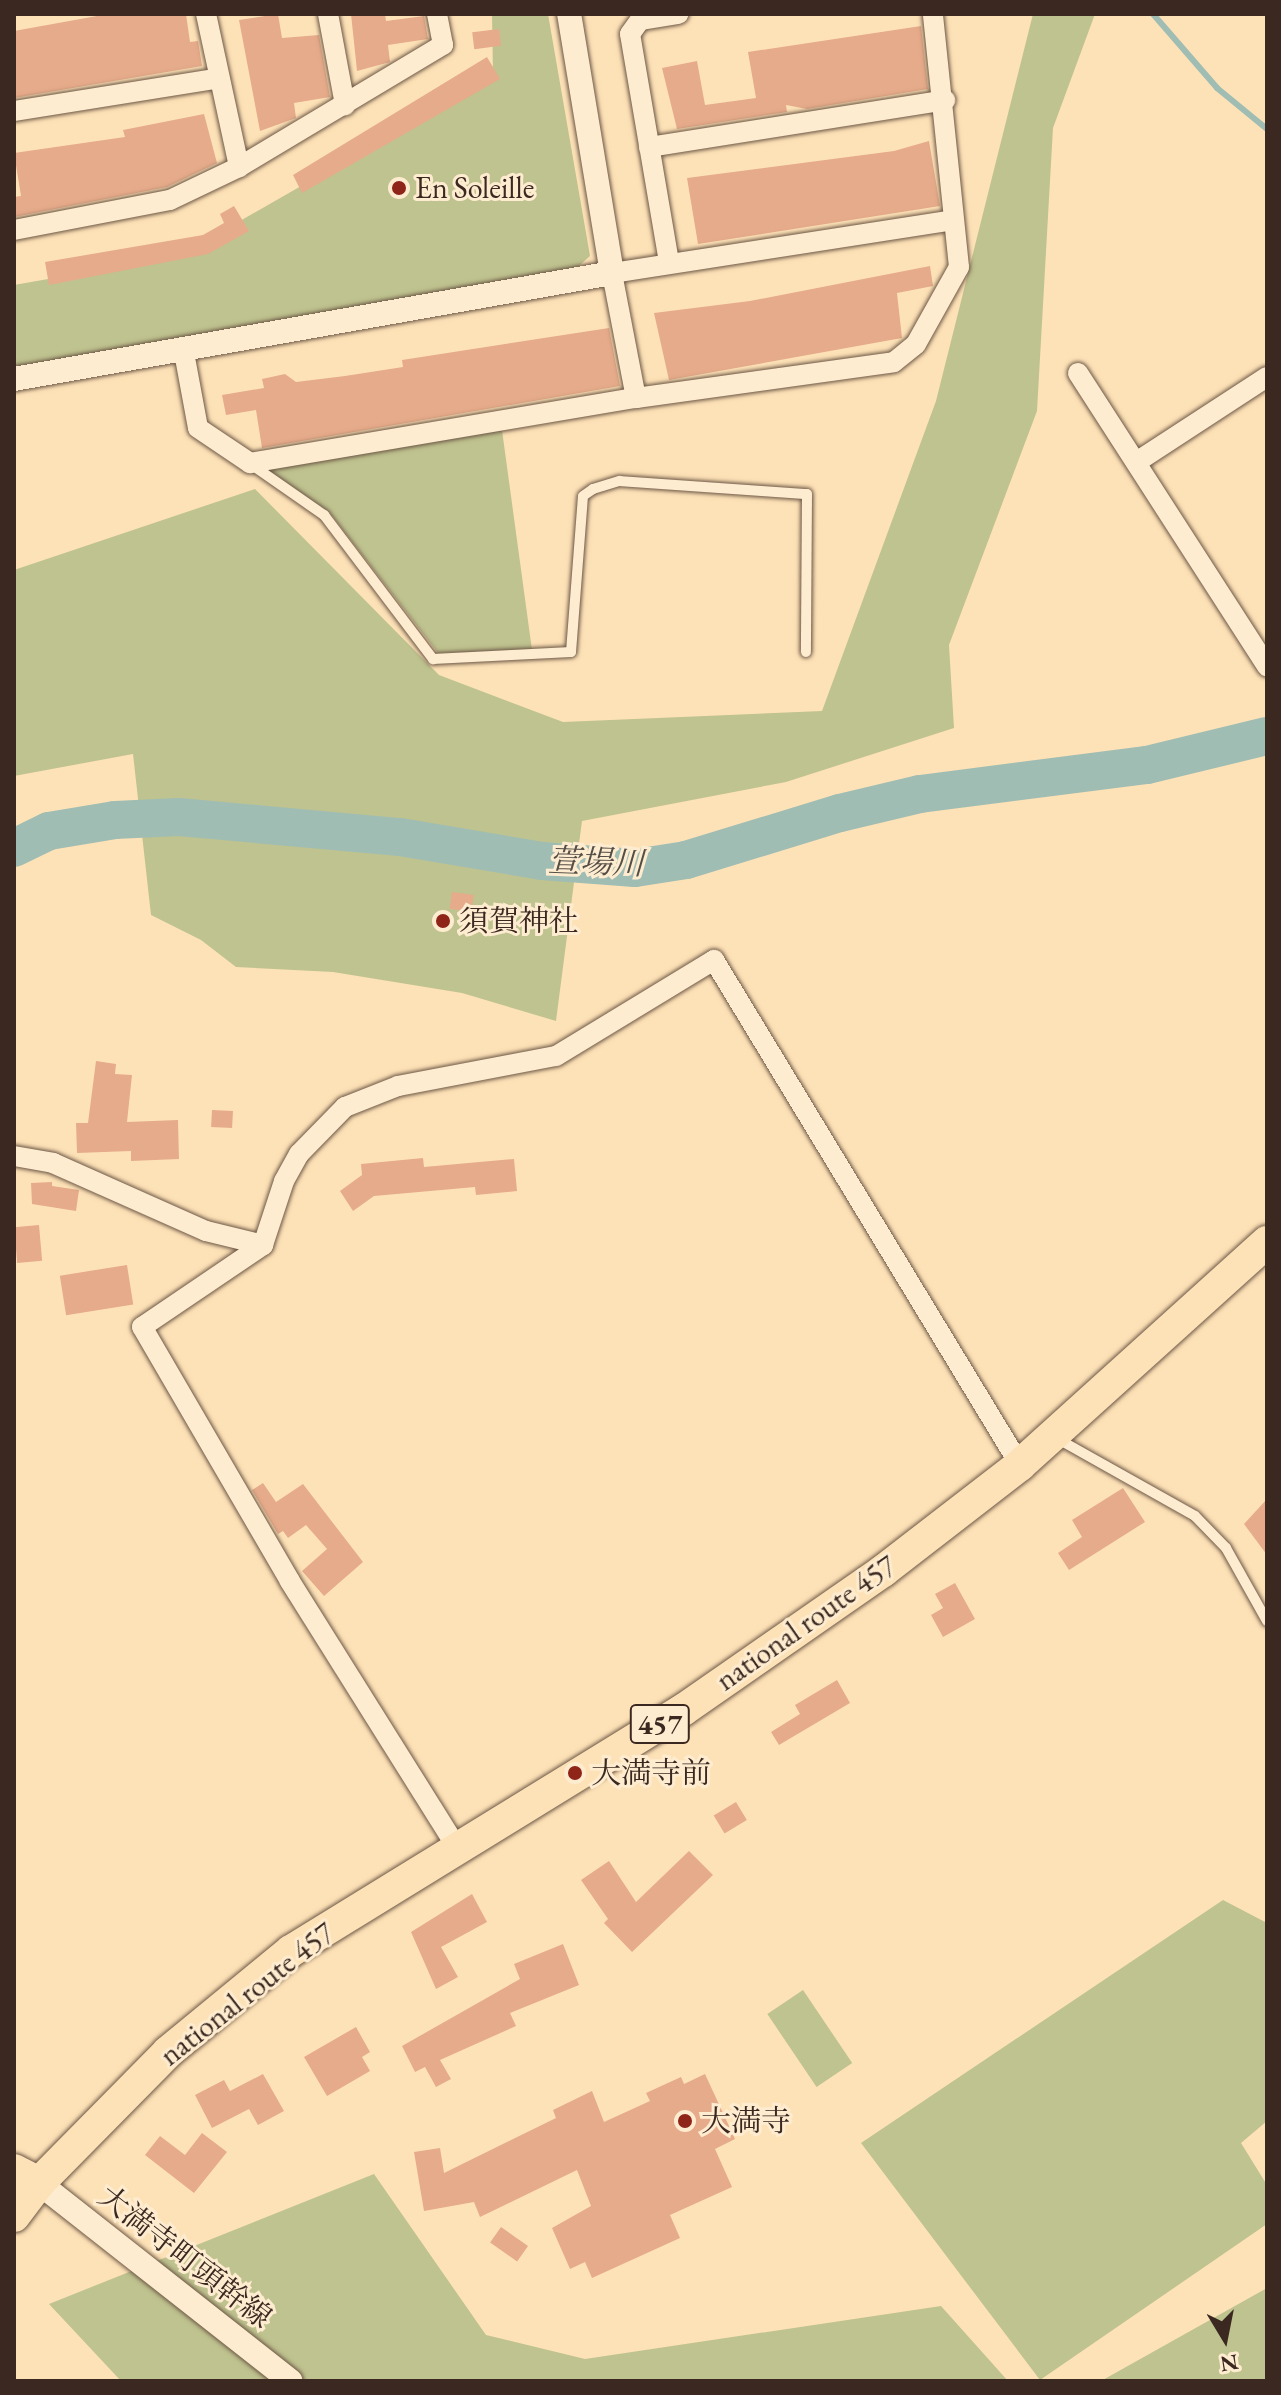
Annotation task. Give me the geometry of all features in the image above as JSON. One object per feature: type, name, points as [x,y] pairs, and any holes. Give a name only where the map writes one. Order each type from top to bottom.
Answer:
[{"type":"highway","name":"national route 457","points":[[27,2177],[168,2052],[291,1951],[456,1846],[683,1710],[883,1571],[1020,1465],[1267,1242]]},
{"type":"highway","name":"457","points":[[14,2216],[27,2177]]},
{"type":"street","points":[[206,14],[239,167]]},
{"type":"street","points":[[328,14],[345,105]]},
{"type":"street","points":[[14,230],[170,200],[239,167],[443,45],[437,14]]},
{"type":"street","points":[[569,14],[636,398]]},
{"type":"street","points":[[669,262],[630,34],[640,20],[679,14]]},
{"type":"street","points":[[183,347],[198,428],[250,463],[636,398],[894,362],[916,344],[959,267],[945,100],[933,14]]},
{"type":"street","points":[[14,111],[219,78]]},
{"type":"street","points":[[649,147],[945,100]]},
{"type":"street","points":[[14,379],[669,262],[953,220]]},
{"type":"street","points":[[1078,373],[1138,461],[1267,666]]},
{"type":"street","points":[[1138,461],[1267,377]]},
{"type":"street","points":[[456,1846],[290,1581],[142,1327],[263,1245],[284,1181],[299,1154],[345,1107],[398,1086],[534,1064],[556,1056],[714,960],[1020,1465]]},
{"type":"street","points":[[14,1156],[53,1163],[206,1231],[263,1245]]},
{"type":"street","name":"大満寺町頭幹線","points":[[27,2177],[291,2381]]},
{"type":"lane","points":[[250,463],[324,515],[433,659],[571,652],[583,496],[593,489],[620,481],[807,494],[806,652]]},
{"type":"lane","points":[[1053,1435],[1195,1516],[1226,1548],[1267,1621]]},
{"type":"green space","points":[[492,14],[548,14],[590,256],[572,272],[14,370],[14,285],[179,256],[493,76]]},
{"type":"green space","points":[[1033,14],[1095,14],[1053,128],[1037,411],[949,645],[954,728],[786,782],[582,821],[556,1021],[462,993],[333,972],[236,967],[201,940],[151,915],[133,754],[14,776],[14,570],[255,489],[439,675],[563,722],[822,711],[936,401]]},
{"type":"green space","points":[[502,430],[532,650],[438,653],[330,513],[266,469]]},
{"type":"green space","points":[[1223,1900],[1267,1923],[1267,2121],[1241,2143],[1267,2185],[1267,2224],[1040,2380],[861,2143]]},
{"type":"green space","points":[[803,1990],[852,2063],[817,2087],[767,2014]]},
{"type":"green space","points":[[374,2174],[486,2335],[585,2359],[941,2306],[1008,2381],[121,2381],[49,2304]]},
{"type":"green space","points":[[1267,2288],[1267,2381],[1101,2381]]},
{"type":"building","points":[[108,14],[186,14],[190,42],[198,41],[202,66],[14,98],[14,31]]},
{"type":"building","points":[[278,14],[282,38],[319,35],[330,97],[294,103],[296,118],[260,131],[239,20]]},
{"type":"building","points":[[351,14],[385,14],[386,21],[424,16],[428,39],[388,45],[390,62],[357,71]]},
{"type":"building","points":[[921,26],[928,89],[807,109],[786,105],[787,112],[677,129],[662,68],[697,61],[705,105],[756,98],[748,52]]},
{"type":"building","points":[[499,29],[501,46],[474,49],[472,32]]},
{"type":"building","points":[[487,57],[500,79],[302,193],[293,175]]},
{"type":"building","points":[[204,114],[217,163],[167,187],[14,217],[14,197],[21,196],[14,153],[125,137],[123,130]]},
{"type":"building","points":[[929,141],[940,206],[698,244],[687,178],[894,151]]},
{"type":"building","points":[[234,206],[249,231],[208,254],[49,285],[45,262],[203,235],[224,223],[220,214]]},
{"type":"building","points":[[930,266],[933,286],[897,293],[902,338],[669,380],[654,313],[750,301]]},
{"type":"building","points":[[609,328],[620,386],[262,448],[256,410],[226,415],[222,395],[264,388],[262,379],[285,374],[296,382],[345,376],[403,367],[402,360]]},
{"type":"building","points":[[452,892],[474,895],[471,912],[450,909]]},
{"type":"building","points":[[96,1061],[116,1064],[115,1074],[132,1075],[127,1122],[178,1120],[179,1159],[131,1161],[131,1151],[77,1153],[76,1123],[88,1123]]},
{"type":"building","points":[[212,1110],[233,1111],[232,1128],[211,1127]]},
{"type":"building","points":[[423,1158],[424,1167],[514,1159],[517,1191],[476,1195],[475,1187],[374,1196],[353,1211],[340,1191],[362,1175],[361,1164]]},
{"type":"building","points":[[52,1182],[52,1186],[79,1190],[76,1211],[32,1204],[31,1183]]},
{"type":"building","points":[[39,1225],[42,1261],[17,1263],[14,1227]]},
{"type":"building","points":[[127,1265],[133,1305],[66,1315],[60,1276]]},
{"type":"building","points":[[263,1483],[276,1502],[303,1484],[363,1562],[324,1596],[302,1571],[327,1549],[306,1525],[288,1538],[283,1531],[278,1534],[252,1490]]},
{"type":"building","points":[[1123,1488],[1145,1522],[1069,1570],[1058,1553],[1082,1537],[1072,1520]]},
{"type":"building","points":[[1267,1499],[1267,1555],[1244,1524]]},
{"type":"building","points":[[955,1583],[975,1619],[943,1637],[931,1615],[943,1608],[935,1594]]},
{"type":"building","points":[[837,1680],[850,1703],[779,1745],[771,1732],[800,1714],[795,1705]]},
{"type":"building","points":[[736,1802],[747,1820],[725,1833],[714,1815]]},
{"type":"building","points":[[689,1851],[713,1875],[632,1952],[604,1923],[608,1919],[581,1880],[609,1861],[636,1902]]},
{"type":"building","points":[[472,1894],[487,1922],[441,1947],[458,1977],[436,1989],[411,1932]]},
{"type":"building","points":[[563,1944],[579,1985],[510,2013],[516,2026],[440,2060],[451,2079],[436,2087],[425,2067],[415,2072],[402,2046],[520,1979],[514,1964]]},
{"type":"building","points":[[356,2027],[370,2052],[362,2057],[370,2071],[327,2096],[304,2057]]},
{"type":"building","points":[[263,2074],[284,2111],[258,2125],[249,2109],[212,2128],[195,2095],[224,2080],[230,2091]]},
{"type":"building","points":[[705,2074],[735,2139],[715,2149],[732,2187],[670,2215],[680,2238],[592,2278],[585,2262],[570,2269],[552,2228],[591,2206],[577,2170],[480,2217],[474,2202],[424,2211],[414,2152],[440,2148],[444,2173],[556,2118],[553,2110],[592,2091],[604,2122],[650,2101],[646,2093],[681,2077],[684,2084]]},
{"type":"building","points":[[202,2133],[227,2152],[194,2193],[145,2155],[160,2136],[185,2155]]},
{"type":"building","points":[[501,2227],[528,2246],[517,2261],[490,2243]]},
{"type":"waterway","points":[[1153,14],[1217,88],[1267,129]]},
{"type":"waterway","name":"萱場川","points":[[14,848],[49,831],[115,820],[179,817],[400,837],[542,861],[635,868],[686,860],[840,813],[920,794],[1147,765],[1267,736]]},
{"type":"place","name":"En Soleille","points":[[399,188]]},
{"type":"place","name":"須賀神社","points":[[443,921]]},
{"type":"place","name":"大満寺前","points":[[575,1773]]},
{"type":"place","name":"大満寺","points":[[685,2121]]}]
